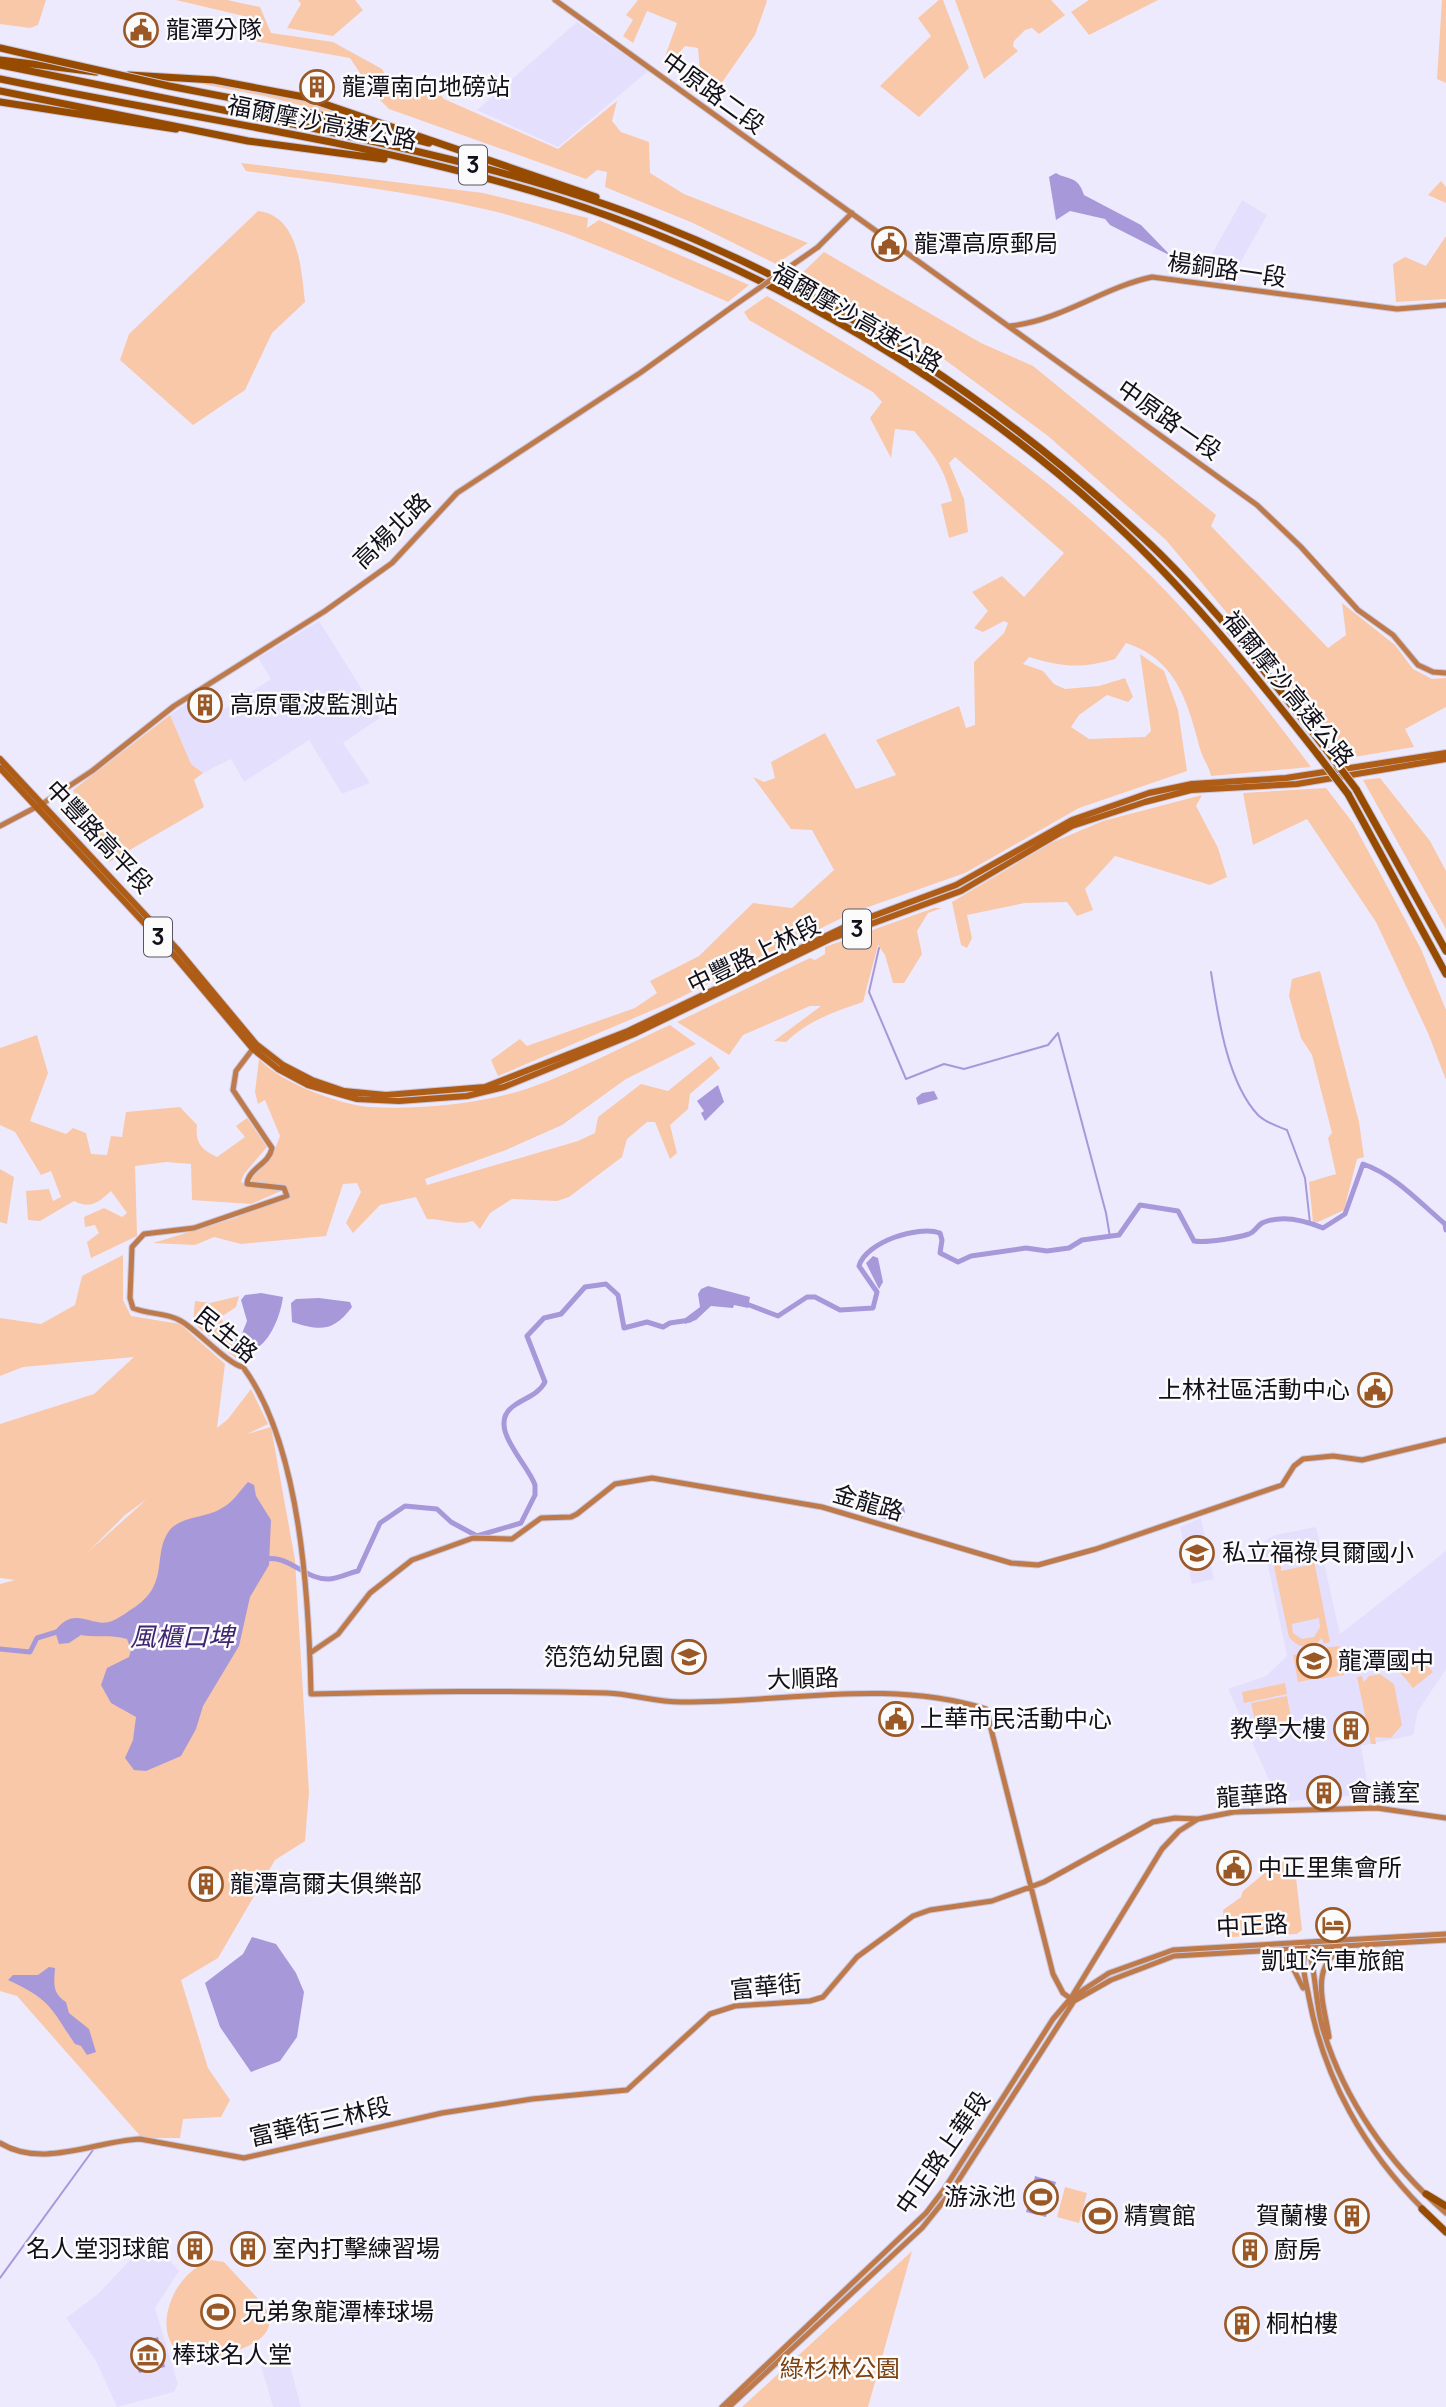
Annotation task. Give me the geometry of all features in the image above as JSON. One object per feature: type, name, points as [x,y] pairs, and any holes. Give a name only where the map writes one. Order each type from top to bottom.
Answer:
[{"type":"highway","points":[[0,48],[320,116],[464,151]]},
{"type":"highway","points":[[0,60],[82,71],[214,80],[271,89],[574,188],[655,223]]},
{"type":"highway","name":"福爾摩沙高速公路","points":[[0,65],[198,103],[407,148],[520,177],[655,223],[789,285],[877,334],[956,385],[1037,444],[1154,549],[1220,619],[1356,789],[1446,951]]},
{"type":"highway","name":"福爾摩沙高速公路","points":[[0,79],[426,164],[503,182],[620,220],[788,296],[897,358],[1058,473],[1127,535],[1225,639],[1348,794],[1446,974]]},
{"type":"highway","points":[[0,91],[248,141],[426,164]]},
{"type":"highway","points":[[0,102],[206,132]]},
{"type":"highway","points":[[1426,2194],[1446,2206]]},
{"type":"highway","points":[[1422,2208],[1446,2232]]},
{"type":"main road","name":"中豐路上林段","points":[[398,1097],[485,1087],[628,1031],[849,925],[956,885],[1072,820],[1149,793],[1192,784],[1286,778],[1446,753]]},
{"type":"main road","name":"中豐路高平段","points":[[0,759],[38,805]]},
{"type":"main road","name":"中豐路上林段","points":[[281,1067],[344,1091],[398,1097],[467,1096],[504,1087],[634,1034],[830,939],[961,891],[1072,826],[1191,790],[1297,784],[1446,759]]},
{"type":"main road","name":"中豐路高平段","points":[[0,768],[177,949],[254,1047],[281,1067]]},
{"type":"street","name":"中原路二段","points":[[555,0],[852,213]]},
{"type":"street","name":"高楊北路","points":[[0,826],[92,771],[174,706],[325,611],[382,570],[404,551],[457,493],[640,373],[818,247],[852,213]]},
{"type":"street","name":"中原路一段","points":[[852,213],[1257,505],[1301,547],[1358,610],[1393,635],[1418,664],[1433,672],[1446,673]]},
{"type":"street","name":"楊銅路一段","points":[[1010,326],[1036,321],[1132,281],[1152,276],[1397,309],[1446,305]]},
{"type":"street","name":"民生路","points":[[254,1047],[236,1071],[233,1090],[272,1148],[269,1159],[250,1175],[247,1184],[284,1188],[287,1196],[194,1228],[144,1234],[132,1247],[130,1298],[133,1308],[173,1317],[205,1337],[235,1367],[243,1367],[263,1400],[287,1468],[304,1560],[311,1694]]},
{"type":"street","name":"金龍路","points":[[310,1653],[333,1639],[370,1593],[412,1560],[473,1538],[512,1539],[541,1518],[571,1517],[608,1489],[629,1480],[652,1478],[822,1507],[998,1560],[1038,1564],[1096,1549],[1282,1485],[1294,1466],[1303,1459],[1333,1457],[1362,1460],[1446,1440]]},
{"type":"street","name":"大順路","points":[[311,1694],[470,1691],[611,1693],[684,1702],[769,1696],[914,1694],[964,1702],[986,1709],[1053,1974],[1063,1993],[1073,1999]]},
{"type":"street","name":"龍華路","points":[[1073,1999],[1162,1849],[1179,1831],[1198,1819],[1234,1812],[1377,1808],[1446,1818]]},
{"type":"street","name":"富華街","points":[[442,2113],[627,2090],[710,2014],[735,2006],[818,1999],[826,1995],[857,1957],[913,1916],[930,1910],[992,1901],[1031,1886],[1121,1842],[1153,1822],[1175,1818],[1198,1819]]},
{"type":"street","name":"中正路","points":[[1073,1999],[1110,1973],[1173,1950],[1446,1934]]},
{"type":"street","name":"中正路","points":[[1073,1999],[1158,1960],[1192,1954],[1446,1940]]},
{"type":"street","points":[[1332,2054],[1321,1990],[1321,1971],[1337,1952],[1363,1944]]},
{"type":"street","points":[[1308,1946],[1303,1958],[1311,2019]]},
{"type":"street","points":[[1308,1946],[1322,2026],[1355,2106],[1371,2131],[1446,2213]]},
{"type":"street","points":[[1259,1949],[1281,1956],[1294,1967],[1329,2071],[1354,2121],[1381,2160],[1422,2208],[1446,2227]]},
{"type":"street","name":"中正路上華段","points":[[795,2341],[922,2228],[951,2192],[1073,1999]]},
{"type":"street","name":"富華街三林段","points":[[0,2143],[29,2153],[81,2150],[123,2140],[140,2139],[244,2158],[442,2113]]},
{"type":"street","points":[[722,2407],[795,2341]]},
{"type":"street","points":[[729,2407],[795,2341]]},
{"type":"shaded area","points":[[577,22],[648,71],[558,147],[477,110]]},
{"type":"shaded area","points":[[1242,200],[1267,215],[1229,283],[1206,278],[1212,272],[1207,263]]},
{"type":"shaded area","points":[[319,621],[380,718],[343,743],[370,783],[342,794],[309,740],[244,782],[231,759],[203,773],[191,764],[170,715],[186,704],[201,724],[271,679],[258,658]]},
{"type":"shaded area","name":"私立福祿貝爾國小","points":[[1201,1518],[1214,1579],[1192,1584],[1180,1527]]},
{"type":"shaded area","name":"龍潭國中","points":[[1316,1527],[1340,1634],[1446,1551],[1446,1669],[1418,1711],[1413,1735],[1361,1746],[1369,1794],[1279,1802],[1228,1689],[1266,1676],[1287,1656],[1263,1542],[1275,1535]]},
{"type":"shaded area","points":[[149,2251],[163,2252],[179,2271],[155,2308],[178,2384],[174,2392],[117,2407],[96,2361],[66,2318],[98,2294],[131,2259]]},
{"type":"shaded area","points":[[261,2366],[290,2366],[301,2407],[273,2407]]},
{"type":"green space","points":[[0,0],[46,0],[38,25],[30,28],[0,24]]},
{"type":"green space","points":[[176,0],[227,0],[260,7],[271,33],[333,42],[382,69],[397,95],[406,92],[423,75],[444,99],[558,149],[617,101],[612,121],[621,132],[649,142],[650,173],[684,194],[808,243],[776,264],[693,223],[605,187],[607,172],[597,170],[586,179],[389,109],[374,94],[350,58],[248,40],[248,17]]},
{"type":"green space","points":[[298,0],[355,0],[363,10],[333,36],[287,28],[301,4]]},
{"type":"green space","points":[[638,0],[767,1],[755,35],[716,91],[700,72],[698,48],[685,46],[672,61],[662,65],[677,23],[647,11],[633,43],[623,36],[633,20],[626,15]]},
{"type":"green space","points":[[939,0],[943,0],[969,68],[919,117],[880,86],[931,36],[918,18]]},
{"type":"green space","points":[[955,0],[1051,0],[1065,15],[1039,34],[1032,28],[1025,30],[1014,41],[1013,46],[1018,51],[984,79]]},
{"type":"green space","points":[[1089,0],[1158,0],[1089,35],[1071,12]]},
{"type":"green space","points":[[1442,0],[1446,0],[1446,83],[1437,79]]},
{"type":"green space","points":[[191,82],[268,92],[391,128],[264,96]]},
{"type":"green space","points":[[241,163],[483,193],[588,218],[587,228],[599,220],[749,285],[728,302],[608,250],[516,217],[425,197],[246,171]]},
{"type":"green space","points":[[1441,181],[1446,187],[1446,203],[1428,195]]},
{"type":"green space","points":[[258,211],[272,215],[290,233],[299,260],[305,302],[272,333],[245,390],[193,425],[120,360],[129,334]]},
{"type":"green space","points":[[1446,236],[1446,299],[1396,302],[1393,264],[1405,257],[1426,266]]},
{"type":"green space","points":[[824,252],[981,343],[1033,366],[1216,515],[1211,526],[1328,648],[1346,635],[1342,603],[1395,645],[1413,669],[1432,679],[1446,678],[1446,707],[1405,729],[1414,747],[1348,758],[1166,540],[1048,436],[925,345],[799,276]]},
{"type":"green space","points":[[767,296],[919,390],[1063,496],[1151,576],[1194,621],[1311,767],[1211,776],[1178,686],[1158,660],[1126,643],[1115,659],[1092,664],[1062,665],[1029,657],[1023,664],[1043,671],[1054,684],[1065,689],[1099,686],[1125,678],[1133,697],[1128,702],[1107,695],[1079,715],[1071,727],[1089,739],[1145,737],[1151,731],[1140,654],[1164,671],[1178,710],[1187,771],[1079,808],[965,873],[854,912],[667,1004],[498,1076],[491,1060],[520,1039],[527,1046],[635,1008],[657,993],[650,981],[699,956],[753,903],[792,908],[834,870],[812,830],[791,829],[753,777],[764,782],[775,778],[771,762],[825,733],[856,789],[896,775],[876,740],[959,706],[966,728],[975,725],[974,662],[1004,633],[1008,623],[1004,621],[983,632],[974,628],[988,611],[972,592],[1002,576],[1024,597],[1064,553],[955,457],[949,463],[964,499],[968,532],[949,538],[941,504],[952,501],[943,472],[928,447],[914,431],[895,429],[891,458],[870,418],[882,402],[873,392],[749,320],[744,312]]},
{"type":"green space","points":[[170,715],[191,764],[203,773],[194,780],[204,807],[109,862],[73,790]]},
{"type":"green space","points":[[1380,778],[1430,841],[1446,871],[1446,929],[1363,780]]},
{"type":"green space","points":[[1326,788],[1353,823],[1421,949],[1446,1010],[1446,1080],[1428,1033],[1376,922],[1307,819],[1253,845],[1243,793]]},
{"type":"green space","points":[[1202,795],[1196,806],[1218,848],[1227,877],[1210,885],[1115,856],[1085,889],[1093,910],[1077,916],[1067,902],[1025,903],[967,915],[972,938],[967,948],[961,945],[952,902],[1051,843],[1103,821]]},
{"type":"green space","points":[[934,908],[942,908],[928,913],[917,931],[922,954],[904,983],[893,983],[885,955],[878,945],[863,1002],[813,1022],[786,1042],[774,1041],[821,1006],[810,1006],[743,1035],[729,1055],[677,1022],[810,958],[815,960],[825,954],[825,947]]},
{"type":"green space","points":[[1320,971],[1359,1122],[1364,1157],[1357,1159],[1344,1210],[1313,1222],[1309,1182],[1336,1174],[1328,1138],[1332,1133],[1312,1055],[1301,1038],[1289,996],[1292,979]]},
{"type":"green space","points":[[670,1025],[696,1044],[626,1079],[562,1125],[506,1150],[425,1179],[427,1185],[578,1141],[595,1133],[598,1117],[641,1084],[668,1091],[711,1056],[720,1068],[690,1094],[688,1109],[670,1125],[677,1153],[670,1159],[655,1122],[647,1122],[627,1139],[622,1157],[569,1197],[557,1201],[512,1199],[490,1213],[480,1229],[473,1221],[456,1223],[427,1219],[416,1197],[380,1205],[353,1233],[346,1223],[361,1192],[357,1183],[343,1184],[326,1236],[241,1244],[214,1237],[195,1245],[153,1243],[235,1218],[287,1195],[285,1185],[252,1182],[251,1174],[275,1149],[280,1136],[265,1100],[258,1104],[255,1092],[259,1059],[268,1068],[295,1084],[343,1102],[370,1107],[427,1107],[487,1099],[541,1084]]},
{"type":"green space","points":[[37,1035],[48,1073],[30,1121],[66,1134],[73,1128],[86,1133],[91,1154],[107,1155],[111,1136],[122,1137],[126,1112],[180,1107],[197,1125],[200,1145],[217,1157],[245,1137],[236,1126],[247,1118],[267,1147],[244,1174],[241,1182],[249,1186],[277,1187],[281,1191],[251,1204],[192,1200],[191,1164],[166,1162],[135,1166],[137,1236],[91,1258],[87,1242],[99,1233],[95,1225],[85,1227],[84,1217],[104,1208],[122,1217],[127,1213],[111,1191],[94,1204],[74,1201],[40,1221],[28,1220],[26,1191],[49,1189],[53,1201],[61,1197],[51,1171],[41,1175],[15,1132],[0,1125],[0,1048]]},
{"type":"green space","points":[[0,1169],[14,1177],[7,1224],[0,1222]]},
{"type":"green space","points":[[123,1255],[123,1300],[131,1316],[180,1324],[225,1364],[217,1428],[228,1419],[251,1389],[268,1424],[247,1434],[271,1427],[295,1560],[309,1792],[305,1841],[275,1860],[218,1958],[181,1980],[208,2068],[230,2100],[221,2117],[183,2119],[180,2138],[142,2138],[17,1996],[0,1991],[0,1584],[15,1580],[0,1578],[0,1424],[94,1394],[134,1357],[23,1367],[0,1376],[0,1318],[41,1324],[75,1305],[82,1276]],"holes":[[[147,1499],[87,1553],[125,1515]]]},
{"type":"green space","points":[[239,1296],[236,1307],[221,1317],[238,1360],[193,1323],[195,1301],[210,1303]]},
{"type":"green space","points":[[1310,1540],[1330,1642],[1324,1644],[1322,1638],[1310,1646],[1301,1646],[1289,1637],[1273,1562],[1277,1551],[1294,1542],[1305,1546],[1305,1541]],"holes":[[[1298,1550],[1304,1553],[1309,1565],[1281,1571],[1281,1558],[1288,1551]],[[1319,1618],[1320,1627],[1314,1637],[1302,1639],[1293,1633],[1292,1624]]]},
{"type":"green space","points":[[1339,1646],[1344,1675],[1321,1679],[1316,1649]]},
{"type":"green space","points":[[1314,1651],[1319,1678],[1298,1682],[1293,1655]]},
{"type":"green space","points":[[1419,1655],[1433,1672],[1413,1688],[1399,1671]]},
{"type":"green space","points":[[1380,1674],[1394,1684],[1402,1725],[1391,1738],[1375,1737],[1376,1744],[1371,1744],[1357,1677],[1362,1676],[1364,1682],[1369,1676]]},
{"type":"green space","points":[[1285,1683],[1287,1694],[1244,1703],[1242,1692]]},
{"type":"green space","points":[[1287,1696],[1292,1723],[1257,1730],[1251,1703]]},
{"type":"green space","points":[[1284,1857],[1294,1860],[1302,1930],[1297,1934],[1231,1937],[1225,1933],[1223,1910]]},
{"type":"green space","points":[[1065,2187],[1087,2193],[1079,2223],[1057,2217]]},
{"type":"green space","name":"綠杉林公園","points":[[912,2251],[868,2407],[742,2407]]},
{"type":"green space","name":"兄弟象龍潭棒球場","points":[[212,2260],[224,2262],[263,2304],[269,2318],[268,2329],[261,2338],[236,2351],[196,2362],[180,2354],[170,2342],[168,2310],[184,2279],[197,2267]]},
{"type":"water","points":[[1056,173],[1079,184],[1084,195],[1141,225],[1171,256],[1110,225],[1105,219],[1070,211],[1056,220],[1049,177]]},
{"type":"water","points":[[718,1085],[724,1102],[705,1121],[701,1113],[704,1111],[697,1101]]},
{"type":"water","points":[[934,1091],[938,1099],[918,1105],[916,1098],[922,1093]]},
{"type":"water","points":[[873,1256],[878,1258],[883,1282],[879,1289],[866,1263]]},
{"type":"water","points":[[708,1286],[750,1297],[748,1308],[734,1305],[733,1308],[711,1306],[696,1320],[685,1324],[684,1319],[700,1307],[698,1294],[701,1289]]},
{"type":"water","points":[[261,1293],[283,1297],[274,1326],[263,1343],[255,1349],[236,1351],[231,1337],[241,1336],[247,1321],[241,1300],[245,1295]]},
{"type":"water","points":[[319,1298],[350,1302],[352,1307],[332,1325],[311,1327],[292,1322],[291,1303],[296,1299]]},
{"type":"water","name":"風櫃口埤","points":[[248,1482],[254,1485],[256,1496],[271,1520],[269,1565],[250,1597],[239,1646],[203,1706],[196,1729],[181,1756],[146,1771],[134,1770],[125,1758],[133,1740],[136,1717],[111,1703],[101,1685],[107,1668],[129,1657],[131,1650],[127,1639],[81,1635],[69,1643],[59,1644],[55,1631],[70,1619],[105,1623],[135,1607],[153,1588],[161,1550],[169,1531],[180,1522],[216,1511],[226,1505]]},
{"type":"water","points":[[903,1504],[905,1512],[900,1521],[875,1516],[877,1506]]},
{"type":"water","points":[[252,1937],[276,1944],[296,1973],[304,1992],[297,2037],[280,2061],[251,2072],[220,2027],[205,1983],[243,1954]]},
{"type":"water","points":[[49,1967],[55,1968],[56,1992],[66,2002],[69,2013],[89,2029],[96,2052],[87,2055],[81,2046],[75,2044],[42,1999],[8,1980],[13,1975],[38,1975]]},
{"type":"water","name":"游泳池","points":[[1035,2176],[1056,2182],[1046,2217],[1026,2212]]},
{"type":"water","points":[[158,2337],[165,2367],[139,2373],[131,2351],[135,2350],[133,2345]]},
{"type":"waterway","points":[[879,948],[869,992],[906,1079],[944,1064],[964,1069],[1048,1045],[1058,1033],[1110,1237]]},
{"type":"waterway","points":[[1211,972],[1231,1067],[1247,1101],[1258,1115],[1287,1130],[1305,1178],[1310,1223]]},
{"type":"waterway","points":[[744,1303],[778,1316],[807,1297],[815,1297],[840,1310],[873,1308],[877,1292],[859,1266],[864,1257],[882,1243],[919,1231],[940,1233],[940,1253],[958,1262],[971,1256],[1026,1248],[1047,1251],[1069,1248],[1082,1240],[1119,1235],[1140,1205],[1178,1211],[1194,1241],[1243,1236],[1262,1223],[1277,1219],[1301,1221],[1323,1228],[1345,1214],[1363,1164],[1386,1175],[1406,1190],[1445,1224],[1446,1230]]},
{"type":"waterway","points":[[266,1559],[282,1560],[322,1579],[358,1571],[380,1523],[405,1506],[437,1509],[451,1522],[477,1536],[521,1523],[535,1495],[535,1485],[510,1444],[504,1423],[507,1413],[536,1393],[545,1382],[527,1336],[544,1318],[561,1314],[585,1287],[606,1284],[618,1295],[624,1328],[647,1322],[663,1327],[670,1323],[690,1320]]},
{"type":"waterway","points":[[0,1649],[30,1652],[37,1638],[60,1631]]},
{"type":"waterway","points":[[0,2278],[93,2150]]},
{"type":"place","name":"龍潭分隊","points":[[141,30]]},
{"type":"place","name":"龍潭南向地磅站","points":[[317,87]]},
{"type":"place","name":"龍潭高原郵局","points":[[889,244]]},
{"type":"place","name":"高原電波監測站","points":[[205,705]]},
{"type":"place","name":"上林社區活動中心","points":[[1375,1390]]},
{"type":"place","name":"私立福祿貝爾國小","points":[[1197,1553]]},
{"type":"place","name":"笵笵幼兒園","points":[[689,1657]]},
{"type":"place","name":"龍潭國中","points":[[1314,1661]]},
{"type":"place","name":"上華市民活動中心","points":[[896,1719]]},
{"type":"place","name":"教學大樓","points":[[1351,1729]]},
{"type":"place","name":"會議室","points":[[1324,1793]]},
{"type":"place","name":"中正里集會所","points":[[1234,1868]]},
{"type":"place","name":"龍潭高爾夫俱樂部","points":[[206,1884]]},
{"type":"place","name":"凱虹汽車旅館","points":[[1333,1925]]},
{"type":"place","name":"游泳池","points":[[1041,2197]]},
{"type":"place","name":"精實館","points":[[1100,2216]]},
{"type":"place","name":"賀蘭樓","points":[[1352,2216]]},
{"type":"place","name":"名人堂羽球館","points":[[195,2249]]},
{"type":"place","name":"室內打擊練習場","points":[[248,2249]]},
{"type":"place","name":"廚房","points":[[1250,2250]]},
{"type":"place","name":"兄弟象龍潭棒球場","points":[[218,2312]]},
{"type":"place","name":"桐柏樓","points":[[1242,2324]]},
{"type":"place","name":"棒球名人堂","points":[[148,2355]]}]
